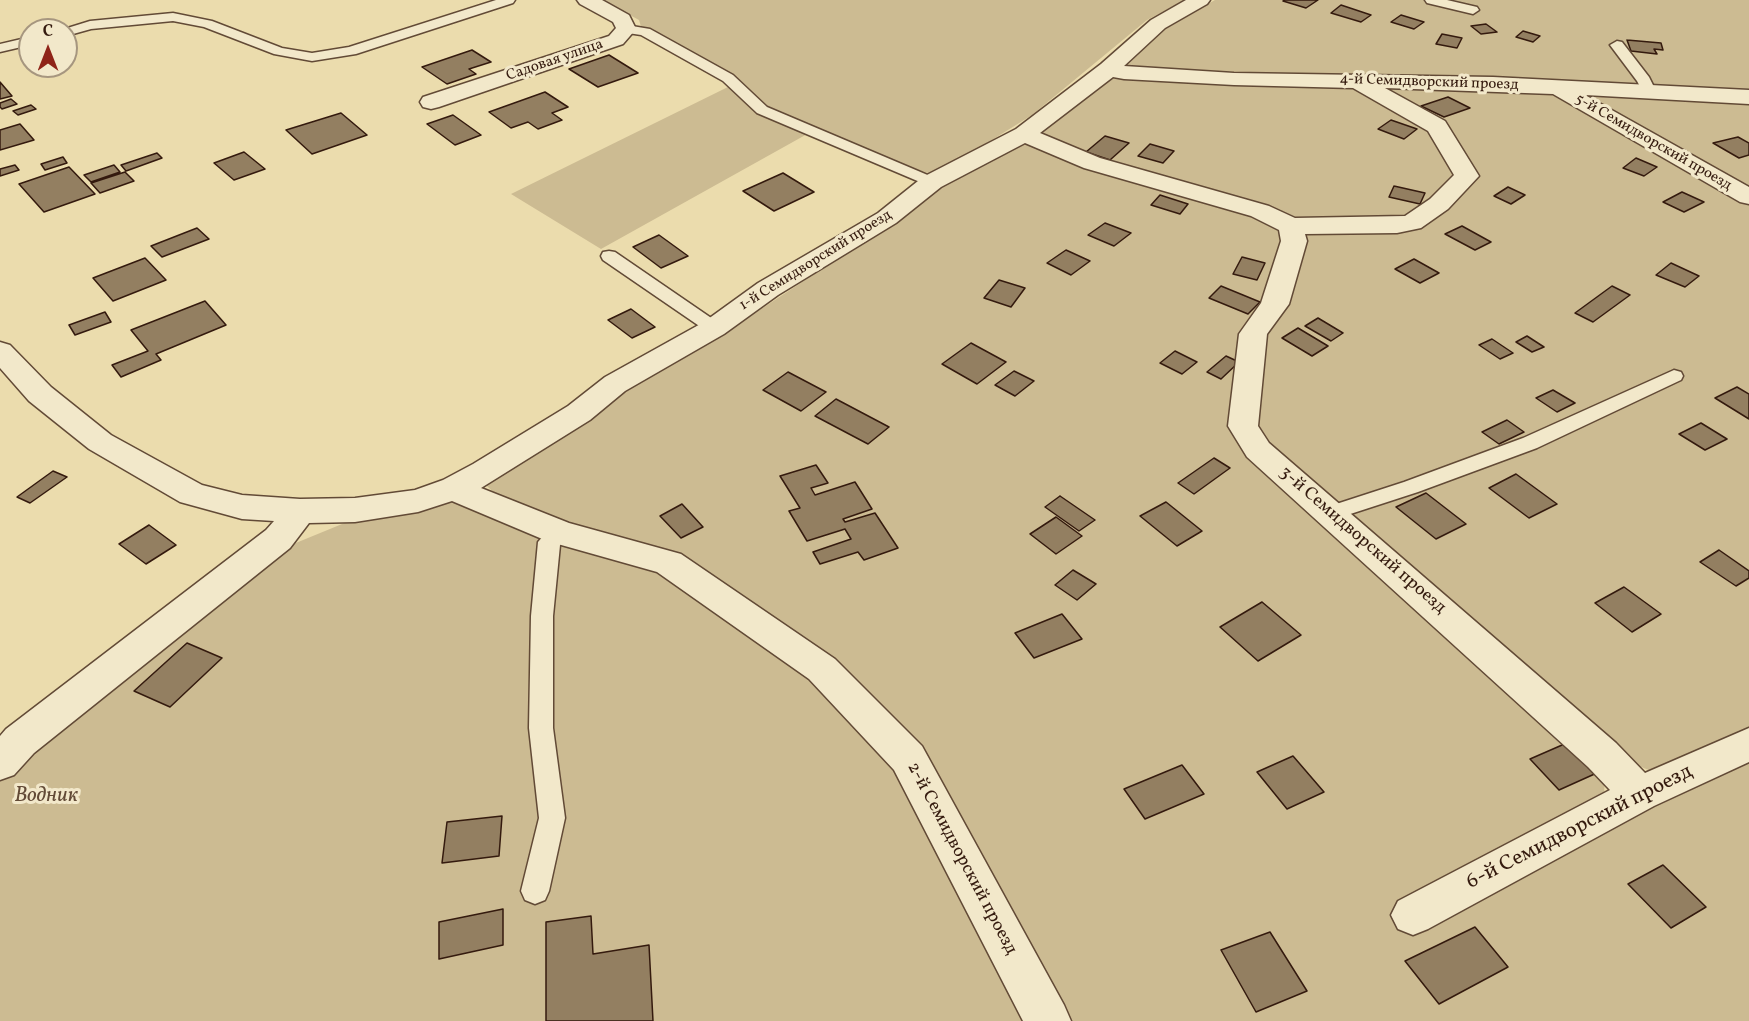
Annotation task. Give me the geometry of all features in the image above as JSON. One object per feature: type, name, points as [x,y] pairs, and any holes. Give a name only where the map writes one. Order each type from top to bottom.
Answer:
[{"type":"street","name":"Садовая улица","points":[[431,102],[592,50],[616,40],[626,29],[622,19],[587,0]]},
{"type":"street","name":"1-й Семидворский проезд","points":[[0,351],[40,394],[100,442],[192,494],[242,507],[300,511],[355,510],[418,501],[454,488],[579,413],[615,384],[714,328],[768,289],[887,218],[932,182],[1024,134],[1109,69],[1158,24],[1200,0]]},
{"type":"street","name":"4-й Семидворский проезд","points":[[1109,69],[1124,73],[1234,79],[1559,87],[1749,97]]},
{"type":"street","points":[[1024,134],[1092,163],[1260,211],[1291,226],[1412,223],[1439,204],[1467,177],[1464,167],[1437,126],[1409,109],[1365,88],[1358,81]]},
{"type":"street","name":"5-й Семидворский проезд","points":[[1559,87],[1573,98],[1749,197]]},
{"type":"street","name":"3-й Семидворский проезд","points":[[1291,226],[1294,241],[1275,304],[1253,334],[1243,426],[1258,450],[1602,755],[1640,794]]},
{"type":"street","name":"2-й Семидворский проезд","points":[[454,488],[475,499],[559,532],[669,563],[822,669],[908,758],[1048,1021]]},
{"type":"street","points":[[0,763],[20,741],[278,539],[300,511]]},
{"type":"street","name":"6-й Семидворский проезд","points":[[1413,915],[1640,794],[1749,744]]},
{"type":"lane","points":[[78,28],[90,25],[173,16],[207,24],[279,51],[312,57],[351,51],[509,0]]},
{"type":"lane","points":[[1431,0],[1473,10]]},
{"type":"lane","points":[[626,29],[645,32],[728,78],[762,110],[932,182]]},
{"type":"lane","points":[[0,48],[18,44]]},
{"type":"lane","points":[[1617,45],[1644,80],[1649,91]]},
{"type":"lane","points":[[609,256],[714,328]]},
{"type":"lane","points":[[1331,513],[1411,487],[1530,443],[1674,376]]},
{"type":"lane","points":[[535,891],[552,818],[541,728],[542,616],[549,542],[559,532]]},
{"type":"green space","points":[[602,0],[1185,0],[1147,20],[1032,115],[963,158],[931,174],[809,133],[601,249],[511,194],[730,86],[643,33],[639,20]]},
{"type":"green space","points":[[1215,0],[1749,0],[1749,94],[1125,67],[1125,61],[1166,27]]},
{"type":"green space","points":[[1115,78],[1341,86],[1360,90],[1431,127],[1456,174],[1430,206],[1410,218],[1303,221],[1094,162],[1043,136],[1042,128],[1107,80]]},
{"type":"green space","points":[[1376,86],[1552,92],[1749,202],[1749,739],[1659,774],[1631,763],[1264,446],[1251,423],[1266,335],[1286,304],[1305,234],[1399,229],[1449,207],[1479,177],[1443,126]]},
{"type":"green space","points":[[1575,94],[1749,101],[1749,193]]},
{"type":"green space","name":"Водник","points":[[1022,144],[1032,145],[1257,213],[1282,229],[1286,241],[1233,427],[1605,772],[1604,797],[1749,759],[1749,1021],[0,1021],[0,778],[286,547],[347,522],[494,493],[486,485],[491,478],[623,389],[717,338],[892,223],[939,187]]},
{"type":"building","points":[[1284,0],[1318,0],[1306,8]]},
{"type":"building","points":[[1341,5],[1371,15],[1361,22],[1331,13]]},
{"type":"building","points":[[1401,15],[1424,22],[1414,29],[1391,22]]},
{"type":"building","points":[[1486,24],[1497,32],[1481,34],[1471,26]]},
{"type":"building","points":[[1523,31],[1540,36],[1533,42],[1516,37]]},
{"type":"building","points":[[1442,34],[1462,38],[1457,48],[1436,44]]},
{"type":"building","points":[[1627,40],[1661,43],[1663,50],[1654,49],[1657,54],[1631,51]]},
{"type":"building","points":[[472,50],[491,62],[469,69],[476,74],[447,84],[422,67]]},
{"type":"building","points":[[609,55],[638,73],[598,87],[569,69]]},
{"type":"building","points":[[0,82],[12,96],[0,99]]},
{"type":"building","points":[[545,92],[568,107],[552,113],[562,120],[538,129],[528,122],[511,128],[489,112]]},
{"type":"building","points":[[1448,97],[1470,108],[1444,117],[1421,106]]},
{"type":"building","points":[[11,99],[17,104],[2,109],[0,107],[0,103]]},
{"type":"building","points":[[31,105],[36,109],[18,115],[13,111]]},
{"type":"building","points":[[341,113],[367,135],[312,154],[286,130]]},
{"type":"building","points":[[453,115],[481,135],[455,145],[427,124]]},
{"type":"building","points":[[1391,120],[1417,129],[1404,139],[1378,129]]},
{"type":"building","points":[[20,124],[34,140],[0,150],[0,130]]},
{"type":"building","points":[[1105,136],[1129,143],[1110,160],[1086,152]]},
{"type":"building","points":[[1738,137],[1749,143],[1749,155],[1739,158],[1713,143]]},
{"type":"building","points":[[1150,144],[1174,151],[1163,163],[1138,156]]},
{"type":"building","points":[[244,152],[265,169],[234,180],[214,163]]},
{"type":"building","points":[[157,153],[162,158],[126,171],[121,165]]},
{"type":"building","points":[[63,157],[67,163],[45,170],[41,164]]},
{"type":"building","points":[[1636,158],[1657,167],[1644,176],[1623,168]]},
{"type":"building","points":[[15,165],[19,170],[0,176],[0,169]]},
{"type":"building","points":[[114,165],[120,172],[91,182],[84,175]]},
{"type":"building","points":[[69,167],[95,194],[44,212],[19,184]]},
{"type":"building","points":[[125,172],[134,181],[100,193],[91,183]]},
{"type":"building","points":[[783,173],[814,192],[774,211],[743,191]]},
{"type":"building","points":[[1394,186],[1425,193],[1420,204],[1389,197]]},
{"type":"building","points":[[1508,187],[1525,195],[1511,204],[1494,196]]},
{"type":"building","points":[[1682,192],[1704,202],[1684,212],[1663,202]]},
{"type":"building","points":[[1160,195],[1188,204],[1180,214],[1151,205]]},
{"type":"building","points":[[1105,223],[1131,233],[1114,246],[1088,235]]},
{"type":"building","points":[[1462,226],[1491,242],[1475,250],[1445,234]]},
{"type":"building","points":[[197,228],[209,239],[162,257],[151,246]]},
{"type":"building","points":[[659,235],[688,256],[661,268],[633,247]]},
{"type":"building","points":[[1066,250],[1090,261],[1071,275],[1047,263]]},
{"type":"building","points":[[1242,257],[1265,263],[1257,280],[1233,274]]},
{"type":"building","points":[[145,258],[166,280],[113,301],[93,278]]},
{"type":"building","points":[[1414,259],[1439,273],[1420,283],[1395,269]]},
{"type":"building","points":[[1671,263],[1699,276],[1685,287],[1656,275]]},
{"type":"building","points":[[999,280],[1025,288],[1011,307],[984,298]]},
{"type":"building","points":[[1221,286],[1260,302],[1248,314],[1209,298]]},
{"type":"building","points":[[1612,286],[1630,295],[1593,322],[1575,313]]},
{"type":"building","points":[[205,301],[226,325],[156,354],[161,360],[121,377],[112,365],[148,351],[131,330]]},
{"type":"building","points":[[631,309],[655,327],[632,338],[608,320]]},
{"type":"building","points":[[105,312],[111,322],[75,335],[69,325]]},
{"type":"building","points":[[1318,318],[1343,333],[1331,341],[1305,326]]},
{"type":"building","points":[[1298,328],[1328,346],[1312,356],[1282,338]]},
{"type":"building","points":[[1527,336],[1544,347],[1532,352],[1516,342]]},
{"type":"building","points":[[1492,339],[1513,353],[1500,359],[1479,345]]},
{"type":"building","points":[[971,343],[1006,362],[977,384],[942,364]]},
{"type":"building","points":[[1175,351],[1197,362],[1182,374],[1160,363]]},
{"type":"building","points":[[1226,356],[1239,362],[1221,379],[1207,372]]},
{"type":"building","points":[[1014,371],[1034,381],[1015,396],[995,385]]},
{"type":"building","points":[[788,372],[826,392],[801,411],[763,390]]},
{"type":"building","points":[[1737,387],[1749,394],[1749,419],[1715,398]]},
{"type":"building","points":[[1553,390],[1575,403],[1557,412],[1536,398]]},
{"type":"building","points":[[836,399],[889,427],[868,444],[815,416]]},
{"type":"building","points":[[1507,420],[1524,432],[1499,444],[1482,432]]},
{"type":"building","points":[[1701,423],[1727,439],[1705,450],[1679,434]]},
{"type":"building","points":[[1214,458],[1230,468],[1194,494],[1178,483]]},
{"type":"building","points":[[816,465],[828,483],[811,488],[815,495],[855,482],[872,509],[843,519],[845,522],[875,513],[898,548],[864,560],[858,552],[820,564],[813,552],[851,539],[845,529],[807,541],[789,511],[800,508],[780,476]]},
{"type":"building","points":[[53,471],[67,477],[30,503],[17,497]]},
{"type":"building","points":[[1516,474],[1557,504],[1529,518],[1489,488]]},
{"type":"building","points":[[1426,493],[1466,524],[1436,539],[1396,507]]},
{"type":"building","points":[[1060,496],[1095,520],[1079,531],[1045,507]]},
{"type":"building","points":[[1166,502],[1202,531],[1177,546],[1140,516]]},
{"type":"building","points":[[682,504],[703,527],[681,538],[660,516]]},
{"type":"building","points":[[1056,517],[1082,536],[1056,554],[1030,534]]},
{"type":"building","points":[[149,525],[176,545],[146,564],[119,544]]},
{"type":"building","points":[[1719,550],[1749,571],[1749,578],[1736,586],[1700,562]]},
{"type":"building","points":[[1073,570],[1096,584],[1077,600],[1055,585]]},
{"type":"building","points":[[1624,587],[1661,614],[1632,632],[1595,603]]},
{"type":"building","points":[[1262,602],[1301,635],[1258,661],[1220,627]]},
{"type":"building","points":[[1062,614],[1082,639],[1034,658],[1015,633]]},
{"type":"building","points":[[187,643],[222,658],[170,707],[134,691]]},
{"type":"building","points":[[1569,742],[1599,772],[1559,790],[1530,759]]},
{"type":"building","points":[[1293,756],[1324,792],[1287,809],[1257,772]]},
{"type":"building","points":[[1182,765],[1204,794],[1145,819],[1124,789]]},
{"type":"building","points":[[502,816],[499,856],[442,863],[447,822]]},
{"type":"building","points":[[1663,865],[1706,907],[1671,928],[1628,884]]},
{"type":"building","points":[[503,909],[503,945],[439,959],[439,922]]},
{"type":"building","points":[[591,916],[593,954],[649,945],[653,1021],[546,1021],[546,922]]},
{"type":"building","points":[[1475,927],[1508,967],[1439,1004],[1405,961]]},
{"type":"building","points":[[1270,932],[1307,991],[1256,1012],[1221,950]]}]
